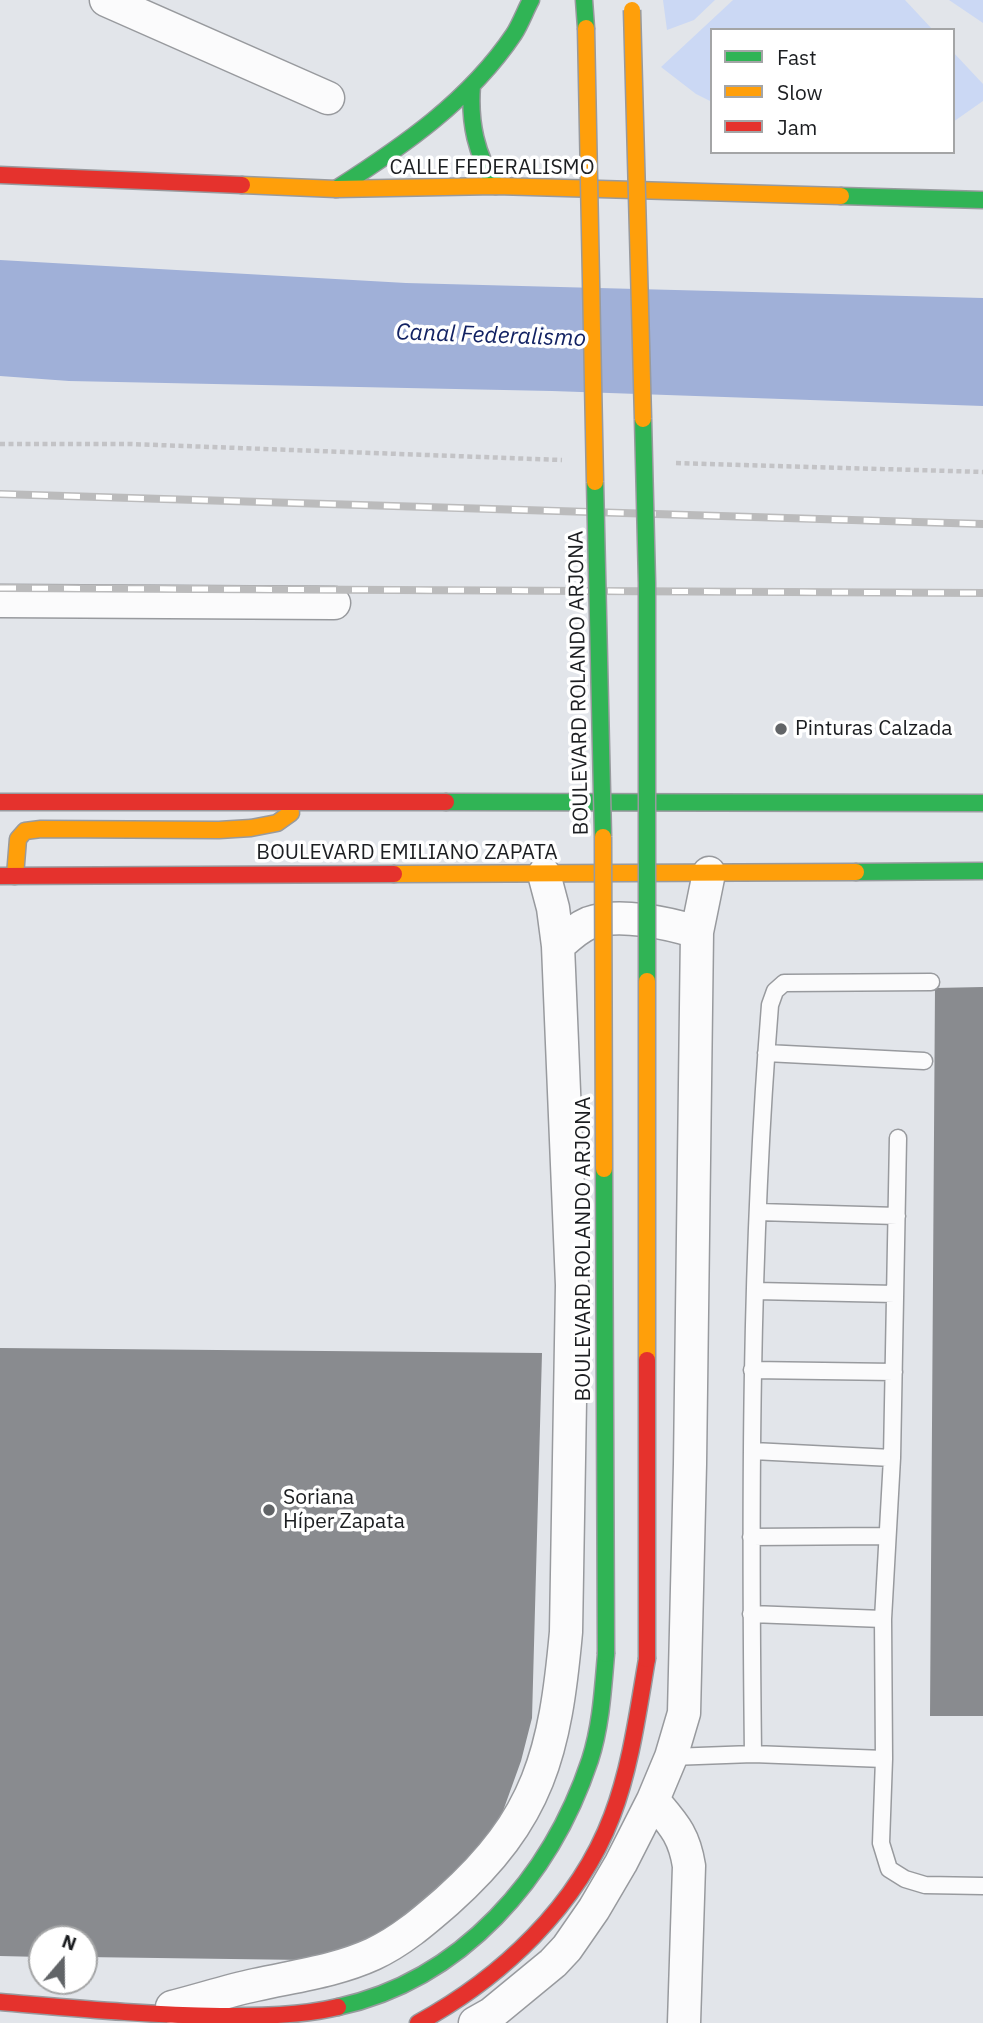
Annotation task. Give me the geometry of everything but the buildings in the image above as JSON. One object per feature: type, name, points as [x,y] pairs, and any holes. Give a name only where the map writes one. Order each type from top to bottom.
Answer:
[{"type":"main road","points":[[336,188],[405,145],[433,123],[472,85],[515,33],[531,0]]},
{"type":"main road","name":"BOULEVARD ROLANDO ARJONA","points":[[0,2002],[150,2014],[264,2017],[320,2012],[380,1998],[445,1962],[489,1926],[514,1898],[556,1840],[571,1810],[590,1759],[601,1711],[606,1654],[603,846],[584,0]]},
{"type":"main road","points":[[418,2023],[481,1985],[541,1928],[588,1867],[612,1817],[633,1744],[647,1659],[647,583],[632,5]]},
{"type":"main road","points":[[472,85],[471,127],[484,168],[496,186]]},
{"type":"main road","name":"CALLE FEDERALISMO","points":[[0,175],[336,188],[496,186],[983,200]]},
{"type":"main road","points":[[0,802],[983,803]]},
{"type":"main road","points":[[8,876],[18,839],[25,831],[41,828],[251,828],[276,823],[307,802]]},
{"type":"main road","name":"BOULEVARD EMILIANO ZAPATA","points":[[8,876],[983,871]]},
{"type":"street","points":[[106,0],[328,98]]},
{"type":"street","points":[[0,601],[334,603]]},
{"type":"street","points":[[475,2023],[531,1983],[567,1948],[621,1863],[653,1800],[671,1757],[684,1713],[697,932],[709,873]]},
{"type":"street","points":[[150,2014],[253,1985],[314,1974],[373,1954],[394,1942],[423,1922],[466,1884],[516,1825],[533,1794],[552,1737],[561,1688],[566,1632],[572,1285],[558,946],[553,908],[544,874]]},
{"type":"street","points":[[558,946],[574,931],[597,920],[635,919],[676,925],[697,932]]},
{"type":"street","points":[[653,1800],[686,1844],[689,1866],[684,2023]]},
{"type":"lane","points":[[753,1754],[752,1370],[760,1140],[770,1005],[775,991],[784,983],[931,982]]},
{"type":"lane","points":[[766,1053],[924,1061]]},
{"type":"lane","points":[[898,1138],[892,1458],[883,1619],[884,1759],[881,1843],[889,1869],[905,1879],[925,1885],[983,1886]]},
{"type":"lane","points":[[758,1212],[897,1216]]},
{"type":"lane","points":[[756,1291],[895,1294]]},
{"type":"lane","points":[[752,1370],[894,1372]]},
{"type":"lane","points":[[753,1451],[892,1458]]},
{"type":"lane","points":[[751,1537],[886,1536]]},
{"type":"lane","points":[[751,1614],[883,1619]]},
{"type":"lane","points":[[671,1757],[753,1754],[884,1759]]},
{"type":"path","points":[[0,444],[130,444],[571,460]]},
{"type":"path","points":[[664,463],[983,472]]},
{"type":"shaded area","points":[[663,0],[715,0],[694,20],[667,30]]},
{"type":"shaded area","points":[[733,0],[905,0],[931,28],[710,28],[710,101],[696,94],[661,67]]},
{"type":"shaded area","points":[[949,0],[983,0],[983,23]]},
{"type":"shaded area","points":[[955,54],[983,84],[983,101],[955,121]]},
{"type":"water","name":"Canal Federalismo","points":[[0,260],[406,283],[983,298],[983,406],[552,391],[69,381],[0,376]]},
{"type":"railway","points":[[0,494],[983,524]]},
{"type":"railway","points":[[0,588],[983,593]]},
{"type":"traffic: fast","points":[[336,189],[410,139],[456,101],[477,80],[514,34],[531,0]]},
{"type":"traffic: fast","points":[[584,0],[586,28]]},
{"type":"traffic: fast","points":[[472,85],[475,138],[483,162],[496,186]]},
{"type":"traffic: fast","points":[[841,196],[983,200]]},
{"type":"traffic: fast","points":[[643,419],[647,583],[647,981]]},
{"type":"traffic: fast","points":[[595,482],[603,837]]},
{"type":"traffic: fast","points":[[446,802],[983,803]]},
{"type":"traffic: fast","points":[[856,872],[983,871]]},
{"type":"traffic: fast","points":[[604,1169],[606,1654]]},
{"type":"traffic: fast","points":[[338,2007],[383,1993],[424,1973],[462,1948],[496,1917],[526,1882],[552,1844],[573,1803],[590,1760],[599,1721],[606,1654]]},
{"type":"traffic: slow","points":[[632,10],[643,419]]},
{"type":"traffic: slow","points":[[586,28],[595,482]]},
{"type":"traffic: slow","points":[[242,185],[336,189],[496,186],[841,196]]},
{"type":"traffic: slow","points":[[15,876],[18,839],[25,831],[251,828],[277,823],[291,813]]},
{"type":"traffic: slow","points":[[603,837],[604,1169]]},
{"type":"traffic: slow","points":[[394,874],[856,872]]},
{"type":"traffic: slow","points":[[647,981],[647,1360]]},
{"type":"traffic: jam","points":[[0,175],[242,185]]},
{"type":"traffic: jam","points":[[0,802],[446,802]]},
{"type":"traffic: jam","points":[[0,876],[394,874]]},
{"type":"traffic: jam","points":[[647,1360],[647,1659]]},
{"type":"traffic: jam","points":[[418,2023],[449,2005],[507,1961],[558,1909],[579,1880],[597,1849],[619,1797],[647,1659]]},
{"type":"traffic: jam","points":[[0,2002],[138,2013],[220,2016],[295,2014],[338,2007]]},
{"type":"place","name":"Pinturas Calzada","points":[[781,729]]},
{"type":"place","name":"Soriana Híper Zapata","points":[[269,1510]]}]
